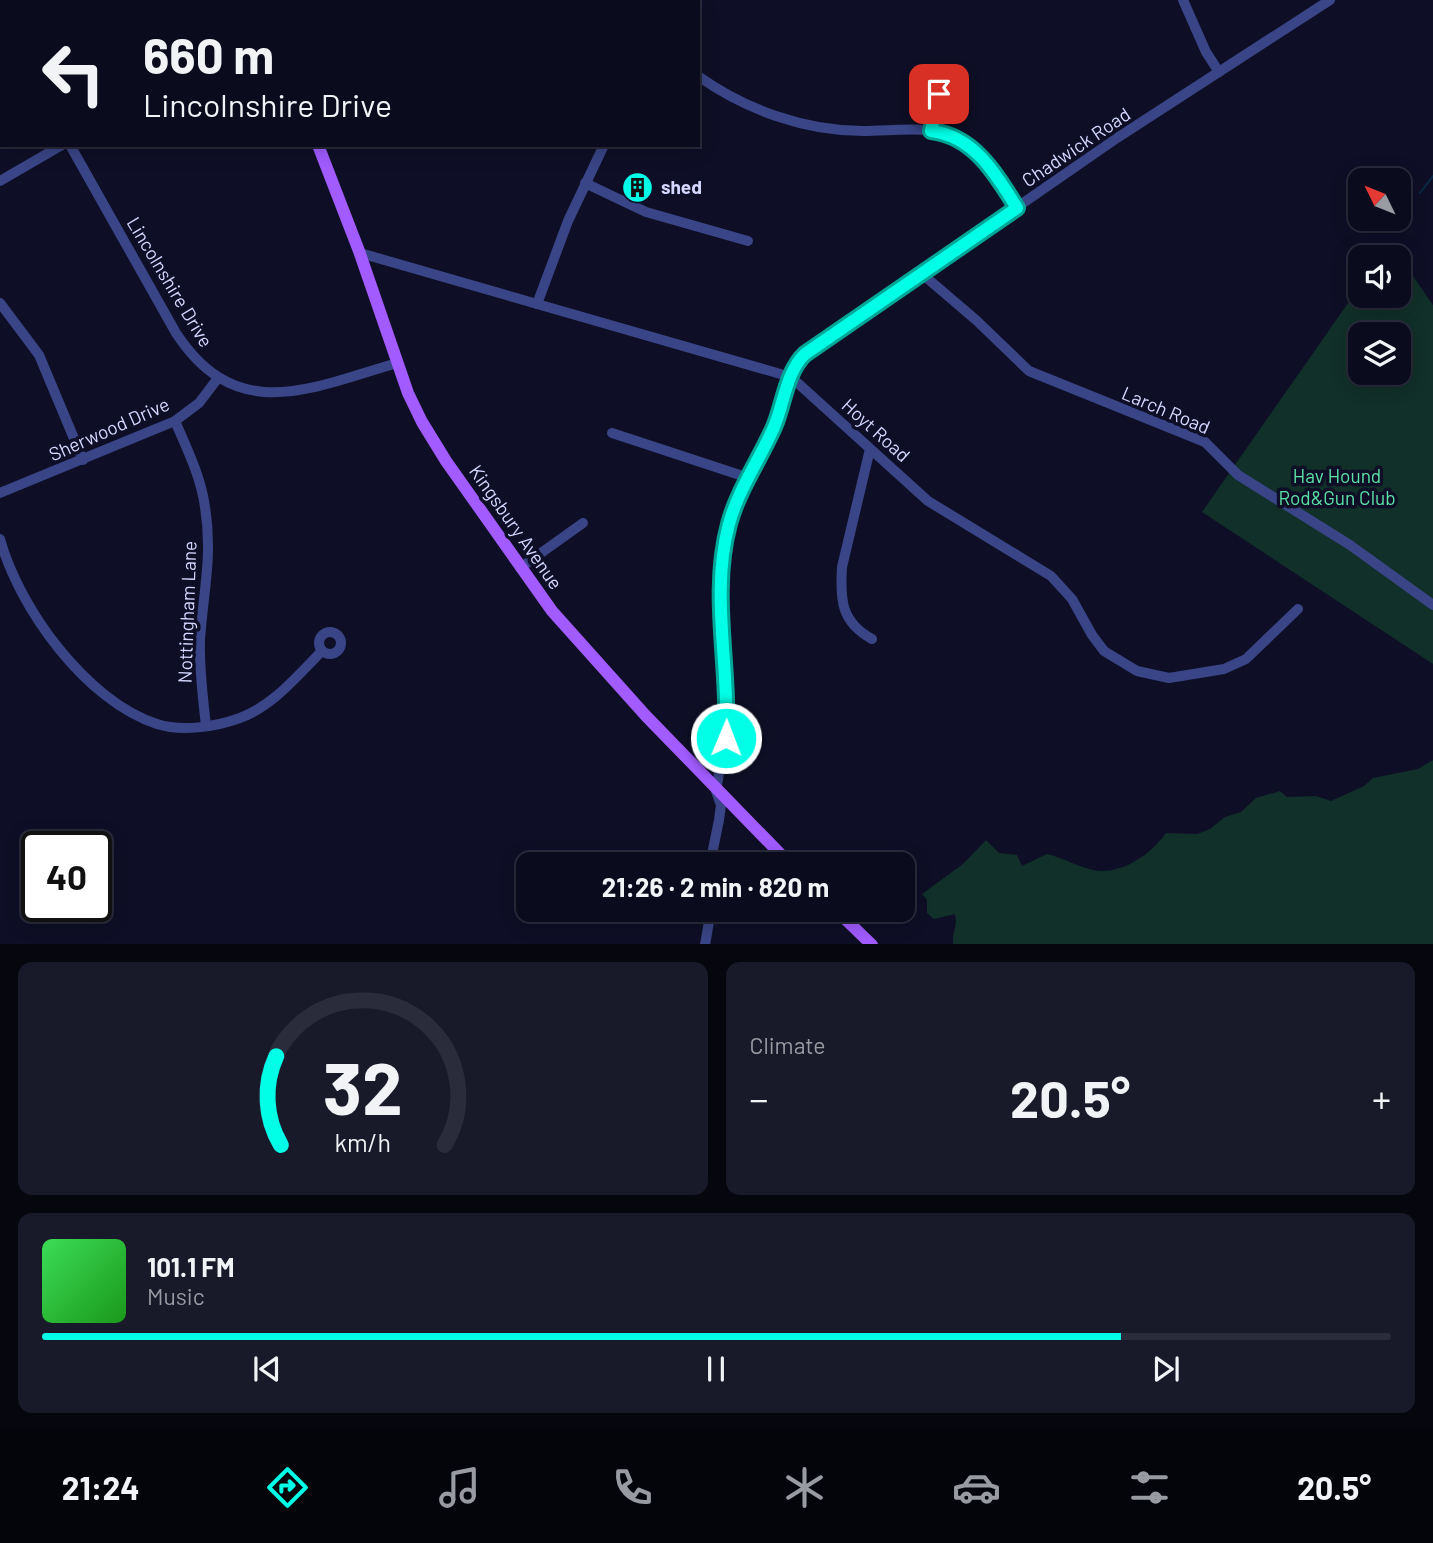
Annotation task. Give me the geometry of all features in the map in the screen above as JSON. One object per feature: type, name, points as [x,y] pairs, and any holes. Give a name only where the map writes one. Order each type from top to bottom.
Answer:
[{"type":"main road","name":"Kingsbury Avenue","points":[[319,147],[360,253],[408,393],[430,437],[520,568],[582,646],[716,791],[778,852]]},
{"type":"main road","points":[[849,922],[872,944]]},
{"type":"street","points":[[1183,0],[1206,52],[1220,72]]},
{"type":"street","name":"Chadwick Road","points":[[712,852],[721,805],[716,791],[727,727],[721,594],[722,561],[729,522],[774,428],[791,377],[805,354],[1017,208],[1330,0]]},
{"type":"street","points":[[931,131],[943,75]]},
{"type":"street","points":[[700,77],[744,103],[805,124],[853,131],[931,131],[957,138],[977,152],[992,169],[1017,208]]},
{"type":"street","points":[[0,181],[59,147]]},
{"type":"street","name":"Lincolnshire Drive","points":[[71,147],[177,333],[198,362],[218,378],[251,391],[282,393],[304,390],[397,363]]},
{"type":"street","points":[[537,304],[585,183],[603,147]]},
{"type":"street","points":[[585,183],[646,212],[748,241]]},
{"type":"street","name":"Hoyt Road","points":[[360,253],[791,377],[945,513],[1046,571],[1072,600],[1104,650],[1137,671],[1169,678],[1224,669],[1246,659],[1298,609]]},
{"type":"street","name":"Larch Road","points":[[921,273],[976,320],[1029,371],[1205,442],[1238,475],[1350,545],[1433,605]]},
{"type":"street","points":[[0,303],[39,355],[83,460]]},
{"type":"street","name":"Sherwood Drive","points":[[0,493],[175,421],[199,402],[218,378]]},
{"type":"street","name":"Nottingham Lane","points":[[175,421],[191,458],[205,508],[209,573],[202,620],[200,667],[206,726]]},
{"type":"street","points":[[612,433],[749,478]]},
{"type":"street","points":[[870,449],[842,567],[841,585],[848,620],[856,630],[872,639]]},
{"type":"street","points":[[520,568],[583,523]]},
{"type":"street","points":[[0,539],[17,586],[41,626],[93,683],[124,708],[158,724],[186,728],[206,726],[253,713],[272,699],[322,651]]},
{"type":"street","points":[[705,944],[709,922]]},
{"type":"green space","name":"Hav Hound Rod&Gun Club","points":[[1411,273],[1433,305],[1433,664],[1202,512],[1348,303],[1348,308],[1411,308]]},
{"type":"green space","points":[[1433,760],[1433,944],[953,944],[955,914],[934,919],[927,913],[927,900],[922,894],[963,864],[986,840],[999,853],[1017,855],[1022,866],[1047,854],[1087,868],[1110,870],[1138,860],[1166,833],[1197,834],[1210,829],[1225,817],[1241,812],[1256,798],[1280,791],[1287,797],[1316,796],[1331,801],[1364,786],[1373,778],[1418,769]]},
{"type":"waterway","points":[[1420,193],[1433,176]]},
{"type":"place","name":"shed","points":[[638,187]]},
{"type":"route","points":[[726,738],[721,594],[725,540],[735,508],[774,428],[795,367],[805,354],[1017,208],[992,169],[977,152],[957,138],[931,131],[939,94]]}]
